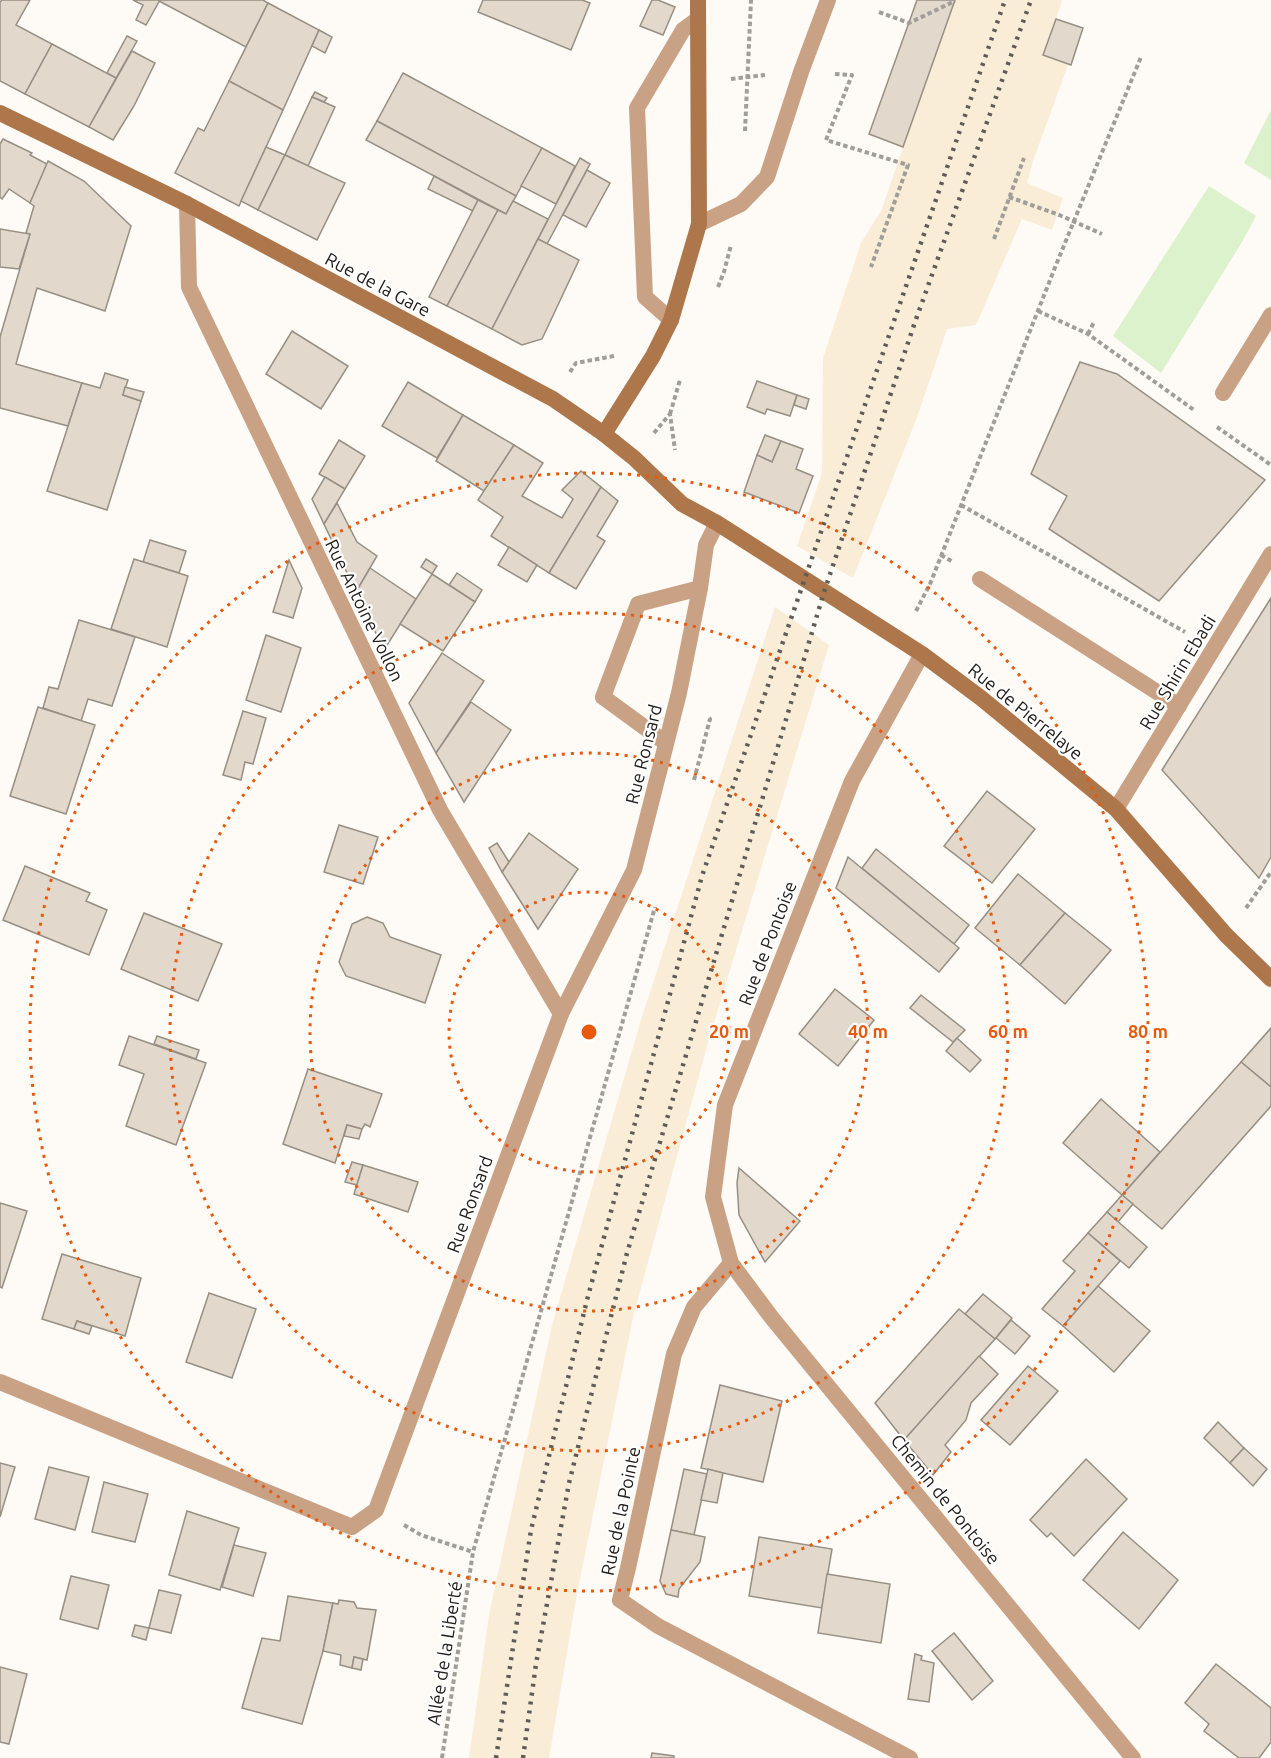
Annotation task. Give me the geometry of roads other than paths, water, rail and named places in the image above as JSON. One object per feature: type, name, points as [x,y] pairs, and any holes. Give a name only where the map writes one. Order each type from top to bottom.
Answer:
[{"type":"main road","points":[[604,434],[653,356],[671,320],[699,224],[698,0]]},
{"type":"main road","name":"Rue de la Gare","points":[[0,112],[187,204],[553,399],[634,458],[682,504],[717,523]]},
{"type":"main road","name":"Rue de Pierrelaye","points":[[717,523],[922,654],[981,698],[1116,809],[1226,935],[1271,978]]},
{"type":"street","points":[[699,224],[741,204],[767,177],[801,72],[828,0]]},
{"type":"street","points":[[671,320],[645,297],[638,108],[683,30],[698,19]]},
{"type":"street","name":"Rue Antoine Vollon","points":[[187,204],[189,287],[440,810],[561,1014]]},
{"type":"street","points":[[1223,393],[1271,315]]},
{"type":"street","name":"Rue Ronsard","points":[[0,1383],[352,1527],[376,1510],[561,1014],[634,870],[680,693],[706,545],[717,523]]},
{"type":"street","name":"Rue Shirin Ebadi","points":[[1116,809],[1271,554]]},
{"type":"street","points":[[980,579],[1179,706]]},
{"type":"street","points":[[666,743],[603,697],[638,604],[700,588]]},
{"type":"street","name":"Rue de Pontoise","points":[[731,1263],[713,1197],[725,1105],[852,782],[922,654]]},
{"type":"street","name":"Rue de la Pointe","points":[[731,1263],[694,1307],[674,1354],[620,1600],[658,1626],[910,1758]]},
{"type":"street","name":"Chemin de Pontoise","points":[[731,1263],[772,1318],[1133,1758]]},
{"type":"railway","points":[[496,1758],[531,1530],[587,1300],[702,876],[1005,0]]},
{"type":"railway","points":[[523,1758],[536,1664],[569,1483],[627,1253],[824,592],[915,322],[1031,0]]}]
